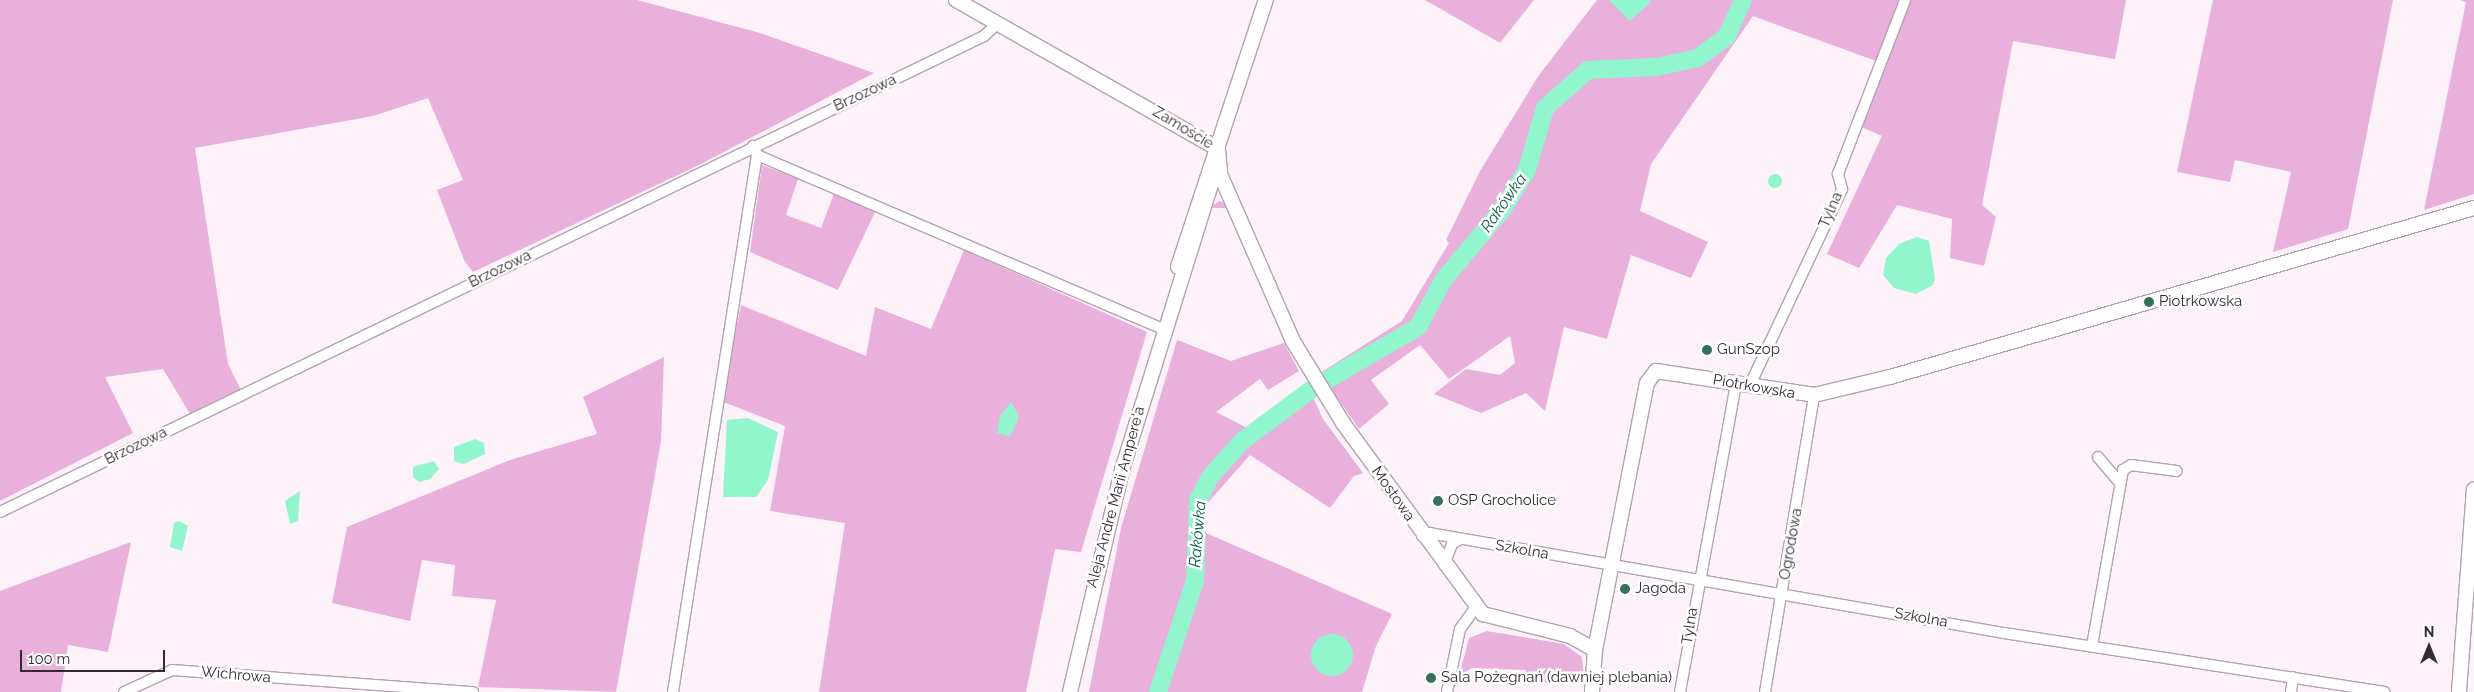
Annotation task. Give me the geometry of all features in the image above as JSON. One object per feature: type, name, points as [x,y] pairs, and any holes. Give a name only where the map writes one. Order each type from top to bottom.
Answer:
[{"type":"street","name":"Zamoście","points":[[956,0],[1218,149],[1220,174],[1231,201],[1314,377]]},
{"type":"street","points":[[1218,149],[1266,0]]},
{"type":"street","name":"Tylna","points":[[1680,692],[1698,580],[1742,386],[1842,189],[1838,174],[1905,0]]},
{"type":"street","name":"Brzozowa","points":[[0,512],[755,151],[984,36],[998,23]]},
{"type":"street","name":"Aleja Andre Marii Ampere'a","points":[[1070,692],[1103,542],[1163,329],[1209,202],[1218,149]]},
{"type":"street","name":"Aleja Andre Marii Ampere'a","points":[[1171,304],[1189,225],[1218,149]]},
{"type":"street","points":[[673,692],[755,151],[1163,329]]},
{"type":"street","points":[[1209,202],[1221,197],[1231,201]]},
{"type":"street","name":"Piotrkowska","points":[[1592,692],[1595,650],[1614,565],[1650,376],[1662,370],[1742,386],[1814,395],[1890,377],[2474,208]]},
{"type":"street","name":"Mostowa","points":[[1314,377],[1325,396],[1422,536],[1475,608]]},
{"type":"street","name":"Ogrodowa","points":[[1765,692],[1814,395]]},
{"type":"street","points":[[2098,458],[2118,481]]},
{"type":"street","points":[[2092,646],[2118,481],[2131,465],[2177,471]]},
{"type":"street","points":[[2459,692],[2474,490]]},
{"type":"street","name":"Szkolna","points":[[1422,536],[1460,539],[2092,646],[2384,692]]},
{"type":"street","points":[[1444,565],[1452,544],[1460,539]]},
{"type":"street","points":[[1447,692],[1460,629],[1475,608],[1498,622],[1570,636],[1595,650]]},
{"type":"street","name":"Wichrowa","points":[[124,692],[172,670],[473,692]]},
{"type":"street","points":[[2290,692],[2293,677]]},
{"type":"shaded area","points":[[0,0],[637,0],[760,33],[874,73],[701,164],[473,272],[464,260],[437,190],[463,180],[428,98],[373,116],[195,148],[228,364],[241,390],[190,414],[163,369],[105,377],[133,433],[0,501]]},
{"type":"shaded area","points":[[1425,0],[1534,0],[1500,43]]},
{"type":"shaded area","points":[[1597,0],[1900,0],[1876,61],[1753,16],[1651,164],[1640,211],[1708,242],[1691,278],[1631,255],[1607,339],[1564,327],[1545,411],[1526,393],[1481,413],[1434,394],[1466,369],[1500,375],[1515,363],[1510,336],[1449,379],[1420,345],[1371,380],[1389,404],[1359,429],[1320,373],[1402,321],[1449,243],[1446,240],[1480,171],[1539,75]]},
{"type":"shaded area","points":[[1609,0],[1649,0],[1651,2],[1630,21]]},
{"type":"shaded area","points":[[1911,0],[2126,0],[2115,59],[2013,41],[1982,205],[1996,217],[1984,266],[1950,258],[1952,219],[1897,205],[1859,268],[1827,254],[1882,136],[1859,126]]},
{"type":"shaded area","points":[[2213,0],[2393,0],[2348,229],[2273,252],[2291,172],[2235,160],[2230,182],[2177,172]]},
{"type":"shaded area","points":[[2460,0],[2474,0],[2474,194],[2424,210],[2466,2]]},
{"type":"shaded area","points":[[762,165],[798,179],[786,215],[821,228],[835,191],[876,210],[838,290],[750,252]]},
{"type":"shaded area","points":[[1775,174],[1780,176],[1782,181],[1780,186],[1775,188],[1770,186],[1768,181],[1770,176]]},
{"type":"shaded area","points":[[1219,201],[1227,204],[1228,208],[1210,208]]},
{"type":"shaded area","points":[[1917,237],[1929,241],[1935,278],[1933,285],[1916,294],[1894,288],[1883,275],[1886,258],[1899,244]]},
{"type":"shaded area","points":[[964,250],[1147,332],[1081,552],[1055,549],[1026,692],[819,692],[845,523],[770,511],[785,426],[721,401],[741,305],[866,356],[875,307],[931,329]]},
{"type":"shaded area","points":[[1177,340],[1231,361],[1284,343],[1299,371],[1268,390],[1260,379],[1216,412],[1261,435],[1313,397],[1323,419],[1363,473],[1354,476],[1330,508],[1250,455],[1205,506],[1206,533],[1392,614],[1376,646],[1362,692],[1089,692],[1121,528]]},
{"type":"shaded area","points":[[664,357],[661,441],[616,692],[478,687],[496,600],[452,596],[455,565],[422,560],[410,621],[332,603],[347,527],[510,460],[597,434],[583,397]]},
{"type":"shaded area","points":[[1011,402],[1019,416],[1009,436],[997,433],[1000,416]]},
{"type":"shaded area","points":[[748,418],[778,432],[768,480],[756,497],[723,497],[727,420]]},
{"type":"shaded area","points":[[475,439],[484,443],[485,454],[464,464],[454,461],[454,447]]},
{"type":"shaded area","points":[[434,461],[439,469],[430,479],[419,482],[413,477],[413,467]]},
{"type":"shaded area","points":[[300,491],[298,521],[290,524],[285,501]]},
{"type":"shaded area","points":[[179,521],[188,526],[182,551],[170,547],[174,523]]},
{"type":"shaded area","points":[[131,542],[108,652],[68,645],[61,692],[0,692],[0,591]]},
{"type":"shaded area","points":[[1487,631],[1564,644],[1582,657],[1584,677],[1550,671],[1548,683],[1536,681],[1525,670],[1472,668],[1459,676],[1469,638]]},
{"type":"shaded area","points":[[1336,634],[1344,637],[1350,643],[1353,655],[1350,667],[1344,673],[1328,676],[1320,673],[1314,667],[1311,651],[1314,643],[1320,637]]},
{"type":"waterway","name":"Rakówka","points":[[1325,381],[1418,327],[1444,279],[1502,210],[1527,170],[1545,108],[1588,70],[1656,67],[1698,58],[1727,36],[1743,0]]},
{"type":"waterway","name":"Rakówka","points":[[1158,692],[1195,581],[1198,500],[1210,477],[1242,441],[1312,389]]},
{"type":"place","name":"Piotrkowska","points":[[2149,302]]},
{"type":"place","name":"GunSzop","points":[[1707,350]]},
{"type":"place","name":"OSP Grocholice","points":[[1438,501]]},
{"type":"place","name":"Jagoda","points":[[1625,589]]},
{"type":"place","name":"Sala Pożegnań (dawniej plebania)","points":[[1431,678]]}]
